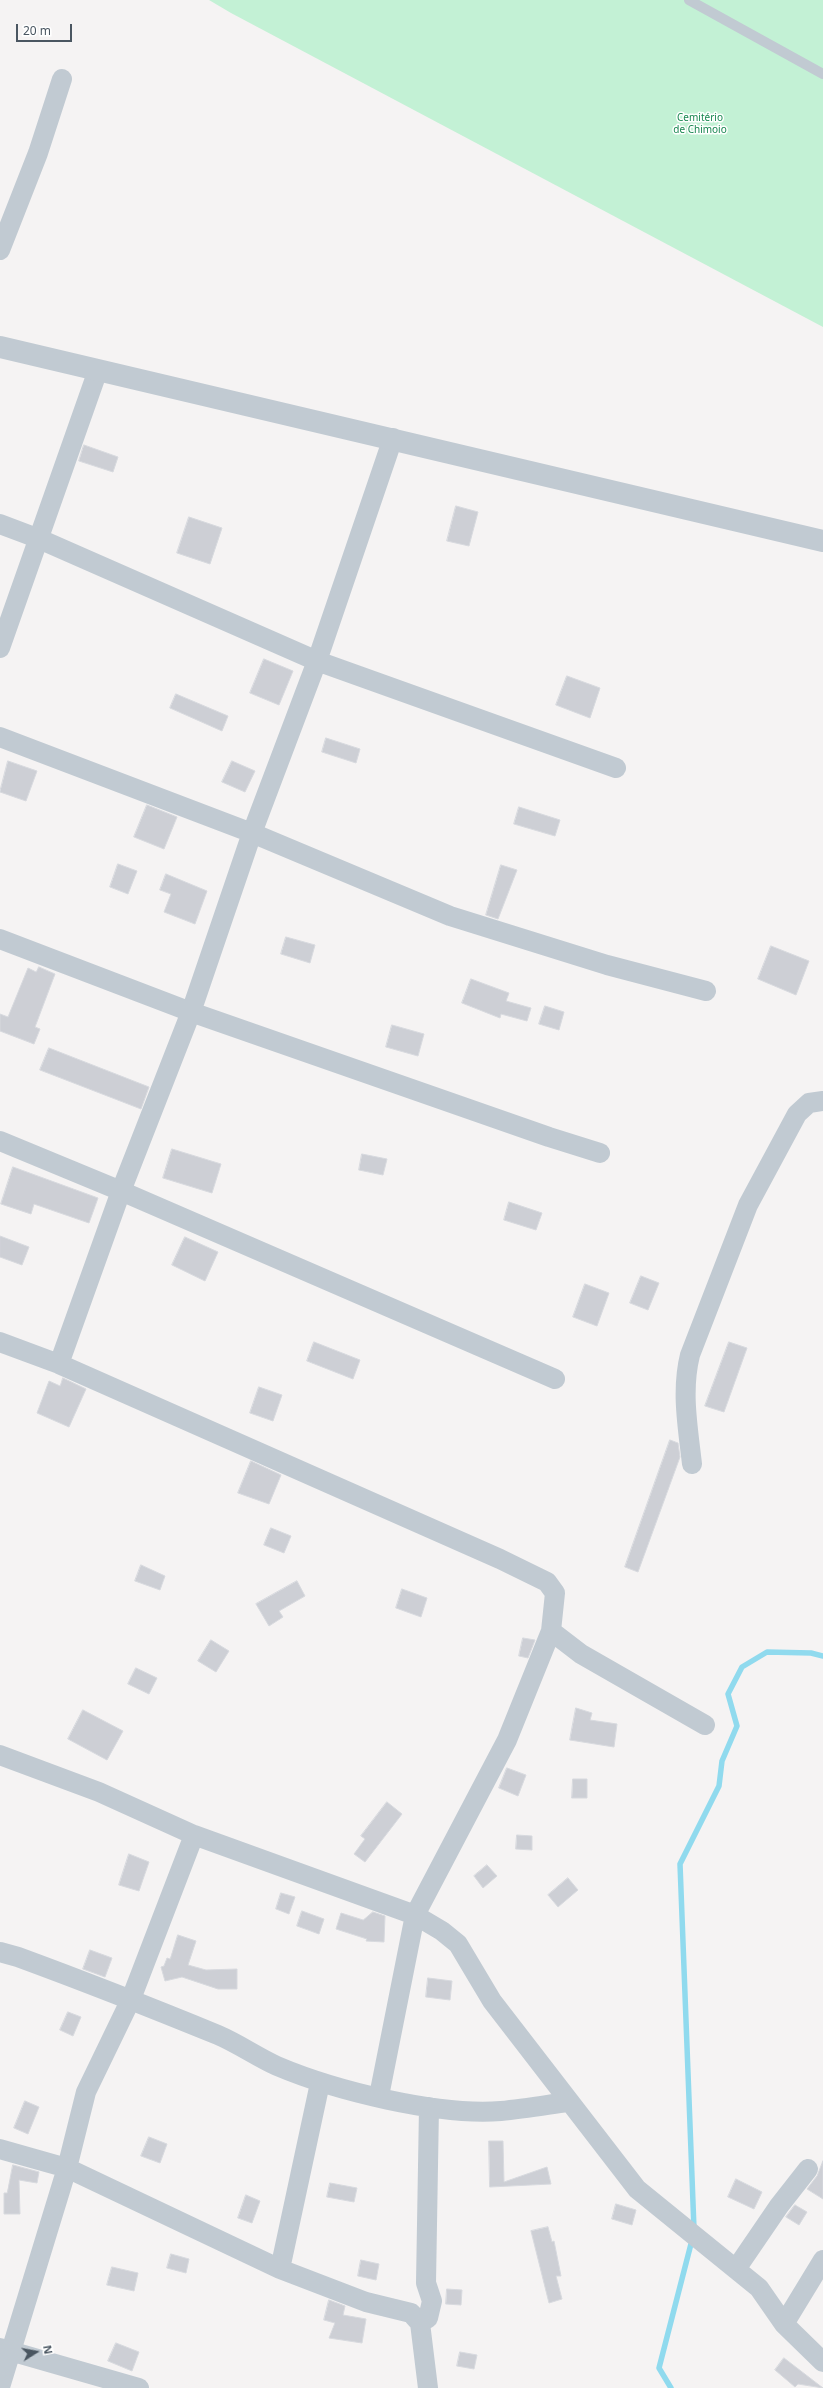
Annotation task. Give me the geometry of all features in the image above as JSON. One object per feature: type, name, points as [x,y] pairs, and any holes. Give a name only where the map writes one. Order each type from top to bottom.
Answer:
[{"type":"street","points":[[0,250],[4,230],[38,153],[62,79]]},
{"type":"street","points":[[0,347],[392,438],[823,541]]},
{"type":"street","points":[[0,648],[98,370]]},
{"type":"street","points":[[59,1364],[121,1191],[192,1012],[252,833],[317,661],[392,438]]},
{"type":"street","points":[[0,524],[38,538],[317,661],[616,768]]},
{"type":"street","points":[[0,737],[252,833],[450,916],[607,965],[706,991]]},
{"type":"street","points":[[0,940],[192,1012],[549,1137],[600,1153]]},
{"type":"street","points":[[692,1464],[685,1396],[685,1375],[690,1355],[748,1205],[797,1114],[808,1103],[823,1101]]},
{"type":"street","points":[[0,1141],[121,1191],[556,1379]]},
{"type":"street","points":[[0,1342],[59,1364],[308,1473],[547,1582],[556,1593],[551,1631],[507,1740],[415,1915],[379,2096]]},
{"type":"street","points":[[551,1631],[581,1654],[705,1725]]},
{"type":"street","points":[[0,1755],[99,1792],[194,1834],[415,1915],[442,1931],[458,1944],[492,2001],[568,2102],[637,2189],[759,2288],[784,2324],[823,2362]]},
{"type":"street","points":[[0,2386],[5,2349],[67,2168],[86,2092],[131,1999],[194,1834]]},
{"type":"street","points":[[0,1952],[18,1957],[131,1999],[223,2038],[277,2066],[320,2082],[428,2107],[500,2111],[568,2102]]},
{"type":"street","points":[[280,2269],[320,2082]]},
{"type":"street","points":[[420,2323],[428,2318],[432,2301],[426,2284],[428,2107]]},
{"type":"street","points":[[0,2150],[67,2168],[280,2269],[366,2302],[411,2313],[420,2323],[428,2388]]},
{"type":"street","points":[[736,2269],[779,2206],[808,2169]]},
{"type":"street","points":[[784,2324],[823,2260]]},
{"type":"street","points":[[5,2349],[139,2388]]},
{"type":"lane","points":[[689,0],[823,74]]},
{"type":"green space","name":"Cemitério de Chimoio","points":[[209,0],[823,0],[823,327],[231,13]]},
{"type":"building","points":[[84,445],[118,457],[113,472],[79,461]]},
{"type":"building","points":[[456,506],[478,512],[469,546],[447,541]]},
{"type":"building","points":[[189,517],[222,528],[210,564],[177,553]]},
{"type":"building","points":[[264,659],[293,671],[279,705],[250,693]]},
{"type":"building","points":[[567,676],[600,688],[590,718],[556,705]]},
{"type":"building","points":[[176,694],[228,716],[222,731],[170,708]]},
{"type":"building","points":[[326,738],[360,749],[356,763],[322,752]]},
{"type":"building","points":[[8,761],[37,771],[26,801],[0,792]]},
{"type":"building","points":[[232,761],[255,771],[245,792],[222,782]]},
{"type":"building","points":[[147,805],[177,817],[164,849],[134,837]]},
{"type":"building","points":[[519,807],[560,820],[555,836],[514,824]]},
{"type":"building","points":[[118,864],[137,871],[128,894],[110,887]]},
{"type":"building","points":[[501,865],[517,870],[498,919],[486,915]]},
{"type":"building","points":[[166,874],[207,891],[195,924],[164,912],[171,894],[160,890]]},
{"type":"building","points":[[286,937],[315,945],[310,963],[281,954]]},
{"type":"building","points":[[771,946],[809,961],[796,995],[758,979]]},
{"type":"building","points":[[39,967],[55,974],[35,1027],[40,1029],[34,1044],[0,1031],[0,1014],[8,1017],[28,968],[36,972]]},
{"type":"building","points":[[471,979],[509,993],[506,1001],[531,1008],[527,1021],[501,1014],[500,1018],[462,1003]]},
{"type":"building","points":[[545,1006],[564,1012],[559,1030],[539,1024]]},
{"type":"building","points":[[392,1025],[424,1034],[418,1056],[386,1047]]},
{"type":"building","points":[[49,1048],[149,1087],[141,1109],[40,1070]]},
{"type":"building","points":[[172,1149],[221,1164],[212,1193],[163,1178]]},
{"type":"building","points":[[362,1154],[387,1159],[383,1175],[359,1170]]},
{"type":"building","points":[[13,1167],[98,1198],[89,1223],[34,1204],[31,1214],[1,1204]]},
{"type":"building","points":[[509,1202],[542,1213],[536,1230],[504,1220]]},
{"type":"building","points":[[0,1236],[29,1247],[22,1265],[0,1257]]},
{"type":"building","points":[[185,1237],[218,1252],[205,1281],[172,1265]]},
{"type":"building","points":[[641,1276],[659,1283],[648,1310],[630,1303]]},
{"type":"building","points":[[585,1284],[609,1293],[597,1326],[573,1317]]},
{"type":"building","points":[[314,1342],[360,1360],[353,1379],[307,1361]]},
{"type":"building","points":[[729,1342],[747,1348],[724,1412],[705,1406]]},
{"type":"building","points":[[63,1378],[86,1389],[69,1427],[37,1413],[49,1381],[60,1386]]},
{"type":"building","points":[[259,1387],[282,1395],[273,1421],[250,1413]]},
{"type":"building","points":[[670,1440],[678,1443],[680,1457],[638,1572],[625,1567]]},
{"type":"building","points":[[251,1461],[281,1475],[269,1504],[238,1493]]},
{"type":"building","points":[[271,1528],[291,1536],[284,1553],[264,1545]]},
{"type":"building","points":[[141,1565],[165,1576],[160,1590],[135,1581]]},
{"type":"building","points":[[297,1581],[305,1596],[279,1611],[283,1617],[269,1626],[256,1604]]},
{"type":"building","points":[[402,1589],[427,1598],[421,1617],[396,1608]]},
{"type":"building","points":[[523,1638],[535,1640],[528,1658],[519,1656]]},
{"type":"building","points":[[211,1640],[229,1651],[216,1672],[198,1661]]},
{"type":"building","points":[[136,1668],[157,1678],[149,1694],[128,1684]]},
{"type":"building","points":[[576,1708],[592,1713],[590,1720],[617,1724],[614,1747],[570,1740]]},
{"type":"building","points":[[83,1710],[123,1731],[107,1760],[68,1739]]},
{"type":"building","points":[[507,1768],[526,1775],[518,1796],[499,1788]]},
{"type":"building","points":[[573,1779],[587,1779],[587,1798],[572,1798]]},
{"type":"building","points":[[387,1802],[402,1814],[365,1862],[354,1854],[365,1839],[361,1836]]},
{"type":"building","points":[[517,1835],[532,1836],[532,1850],[516,1849]]},
{"type":"building","points":[[129,1854],[149,1862],[139,1891],[119,1885]]},
{"type":"building","points":[[487,1865],[497,1876],[483,1888],[474,1876]]},
{"type":"building","points":[[568,1878],[578,1890],[558,1907],[548,1895]]},
{"type":"building","points":[[281,1893],[295,1897],[289,1914],[276,1909]]},
{"type":"building","points":[[302,1911],[324,1919],[319,1934],[297,1926]]},
{"type":"building","points":[[373,1912],[385,1916],[384,1942],[366,1941],[367,1939],[336,1929],[341,1913],[363,1920]]},
{"type":"building","points":[[178,1935],[196,1941],[188,1965],[206,1970],[237,1969],[237,1989],[218,1989],[182,1977],[165,1981],[161,1967],[164,1966],[167,1958],[170,1959]]},
{"type":"building","points":[[90,1950],[112,1958],[105,1977],[83,1969]]},
{"type":"building","points":[[428,1978],[452,1981],[450,2000],[426,1997]]},
{"type":"building","points":[[68,2012],[81,2017],[73,2036],[60,2030]]},
{"type":"building","points":[[25,2101],[39,2107],[28,2134],[14,2128]]},
{"type":"building","points":[[149,2137],[167,2144],[160,2163],[141,2156]]},
{"type":"building","points":[[489,2141],[503,2141],[504,2182],[547,2167],[551,2184],[490,2187]]},
{"type":"building","points":[[823,2161],[823,2199],[807,2189],[817,2176]]},
{"type":"building","points":[[13,2165],[39,2172],[37,2183],[19,2180],[20,2214],[4,2214],[4,2193],[7,2193]]},
{"type":"building","points":[[736,2179],[762,2192],[754,2209],[728,2197]]},
{"type":"building","points":[[330,2183],[357,2188],[354,2202],[327,2197]]},
{"type":"building","points":[[246,2195],[260,2201],[252,2223],[238,2218]]},
{"type":"building","points":[[616,2204],[636,2210],[632,2225],[612,2219]]},
{"type":"building","points":[[795,2205],[807,2212],[799,2225],[786,2217]]},
{"type":"building","points":[[548,2227],[552,2242],[554,2241],[561,2276],[556,2276],[562,2299],[549,2303],[531,2231]]},
{"type":"building","points":[[171,2254],[189,2259],[186,2273],[167,2268]]},
{"type":"building","points":[[361,2260],[379,2264],[376,2280],[358,2276]]},
{"type":"building","points":[[112,2267],[138,2273],[134,2291],[107,2285]]},
{"type":"building","points":[[447,2289],[462,2290],[461,2305],[446,2304]]},
{"type":"building","points":[[329,2300],[345,2306],[343,2315],[366,2319],[362,2343],[329,2338],[335,2323],[324,2320]]},
{"type":"building","points":[[116,2343],[139,2352],[132,2371],[108,2361]]},
{"type":"building","points":[[460,2352],[477,2355],[474,2369],[457,2366]]},
{"type":"building","points":[[784,2358],[823,2388],[798,2384],[795,2387],[775,2370]]},
{"type":"waterway","points":[[694,2229],[680,1864],[719,1786],[722,1761],[737,1726],[728,1694],[742,1667],[767,1652],[811,1653],[823,1656]]},
{"type":"waterway","points":[[671,2388],[659,2368],[692,2240]]}]
